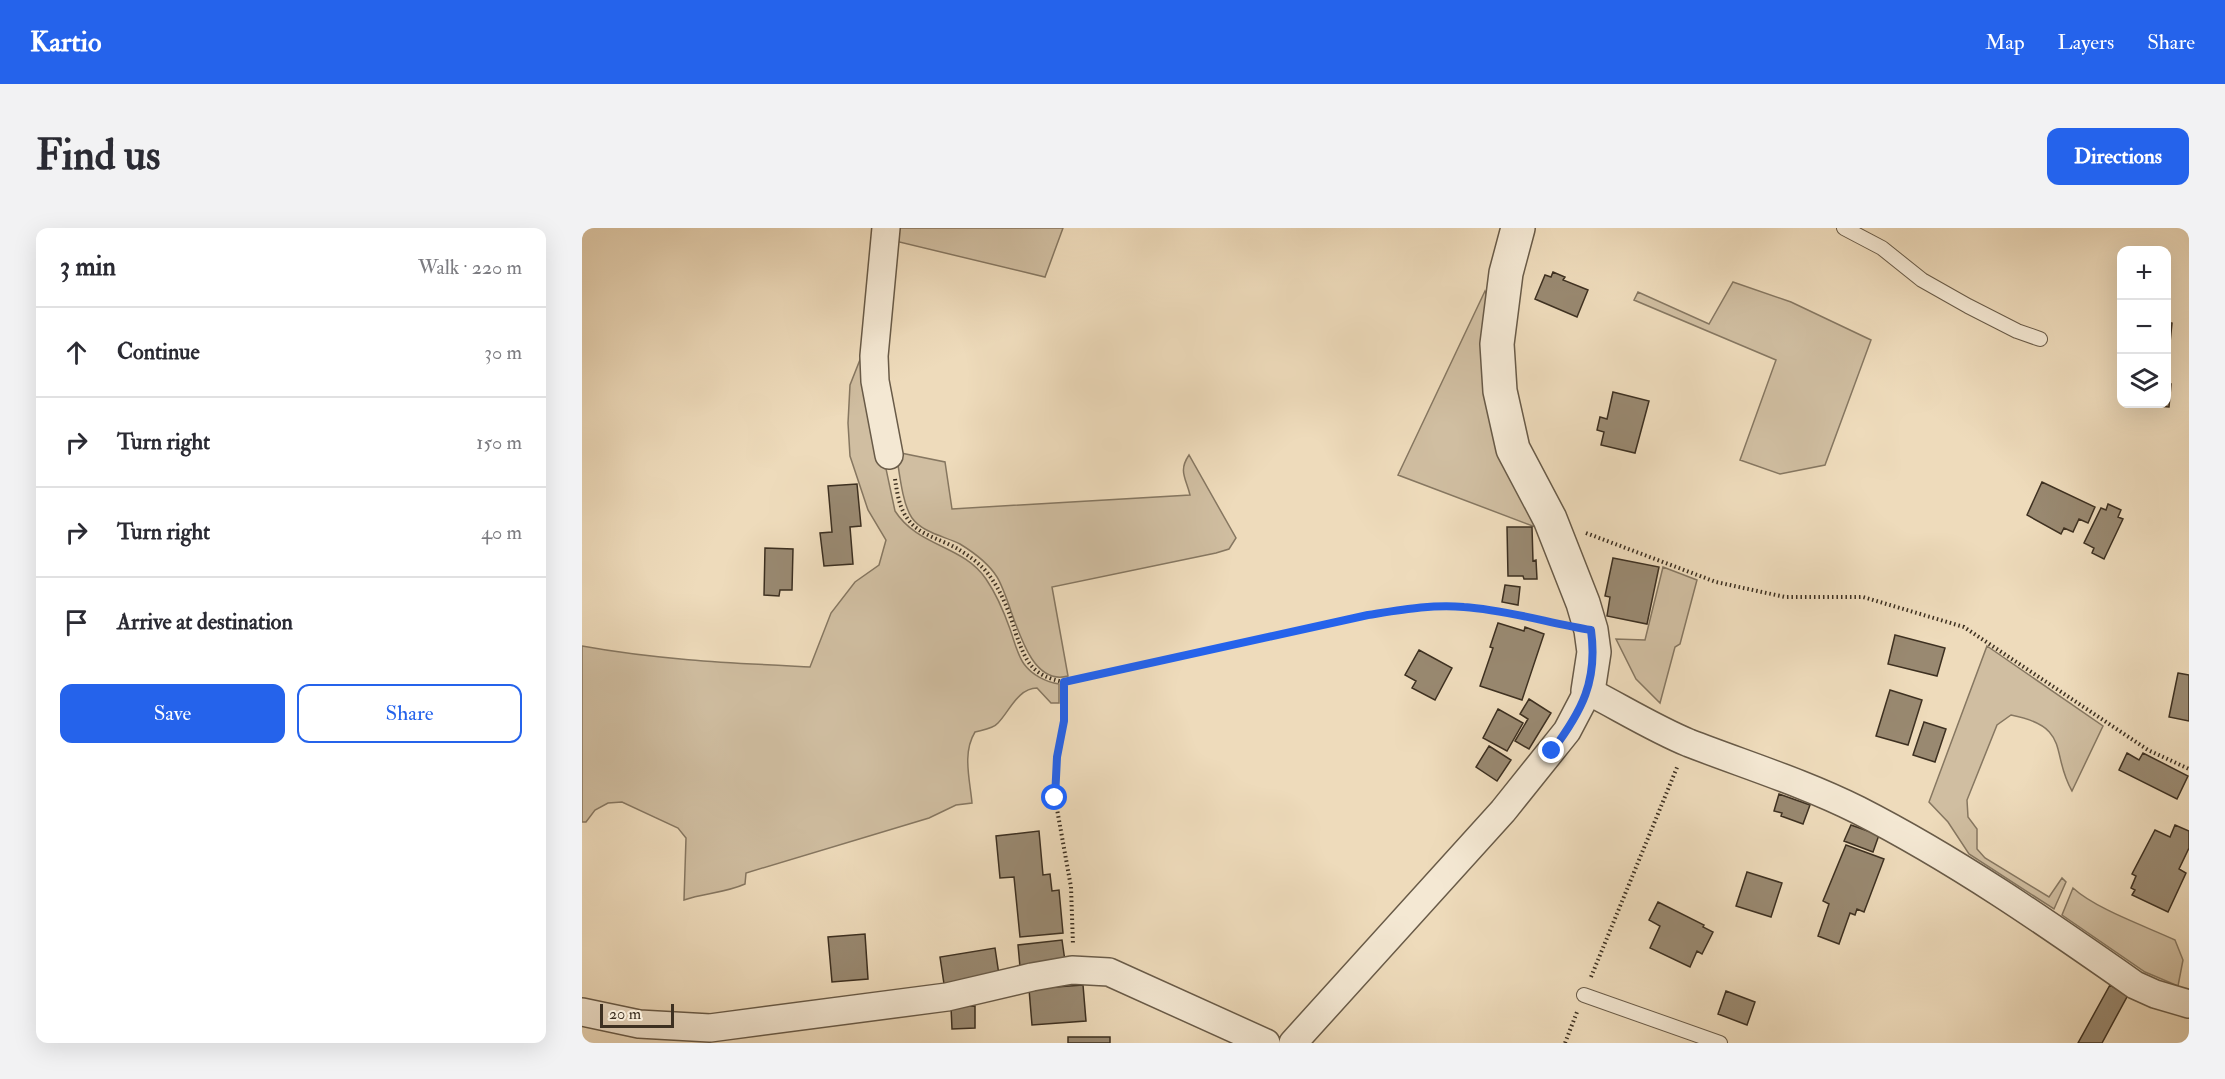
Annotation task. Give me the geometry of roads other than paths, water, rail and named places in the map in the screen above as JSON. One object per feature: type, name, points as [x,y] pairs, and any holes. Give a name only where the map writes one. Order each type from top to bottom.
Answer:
[{"type":"street","points":[[886,228],[874,356],[875,381],[889,455]]},
{"type":"street","points":[[1293,1043],[1503,811],[1567,731],[1588,692],[1594,652],[1591,630],[1583,603],[1550,519],[1513,448],[1500,391],[1497,344],[1506,273],[1518,228]]},
{"type":"street","points":[[1588,692],[1687,742],[1794,782],[1856,809],[1927,846],[2003,894],[2135,985],[2155,994],[2189,1004]]},
{"type":"street","points":[[582,1012],[639,1024],[710,1028],[947,997],[1072,970],[1109,972],[1266,1043]]},
{"type":"lane","points":[[1844,228],[1882,248],[1922,280],[1958,301],[2018,331],[2040,339]]},
{"type":"lane","points":[[1584,995],[1720,1043]]}]
